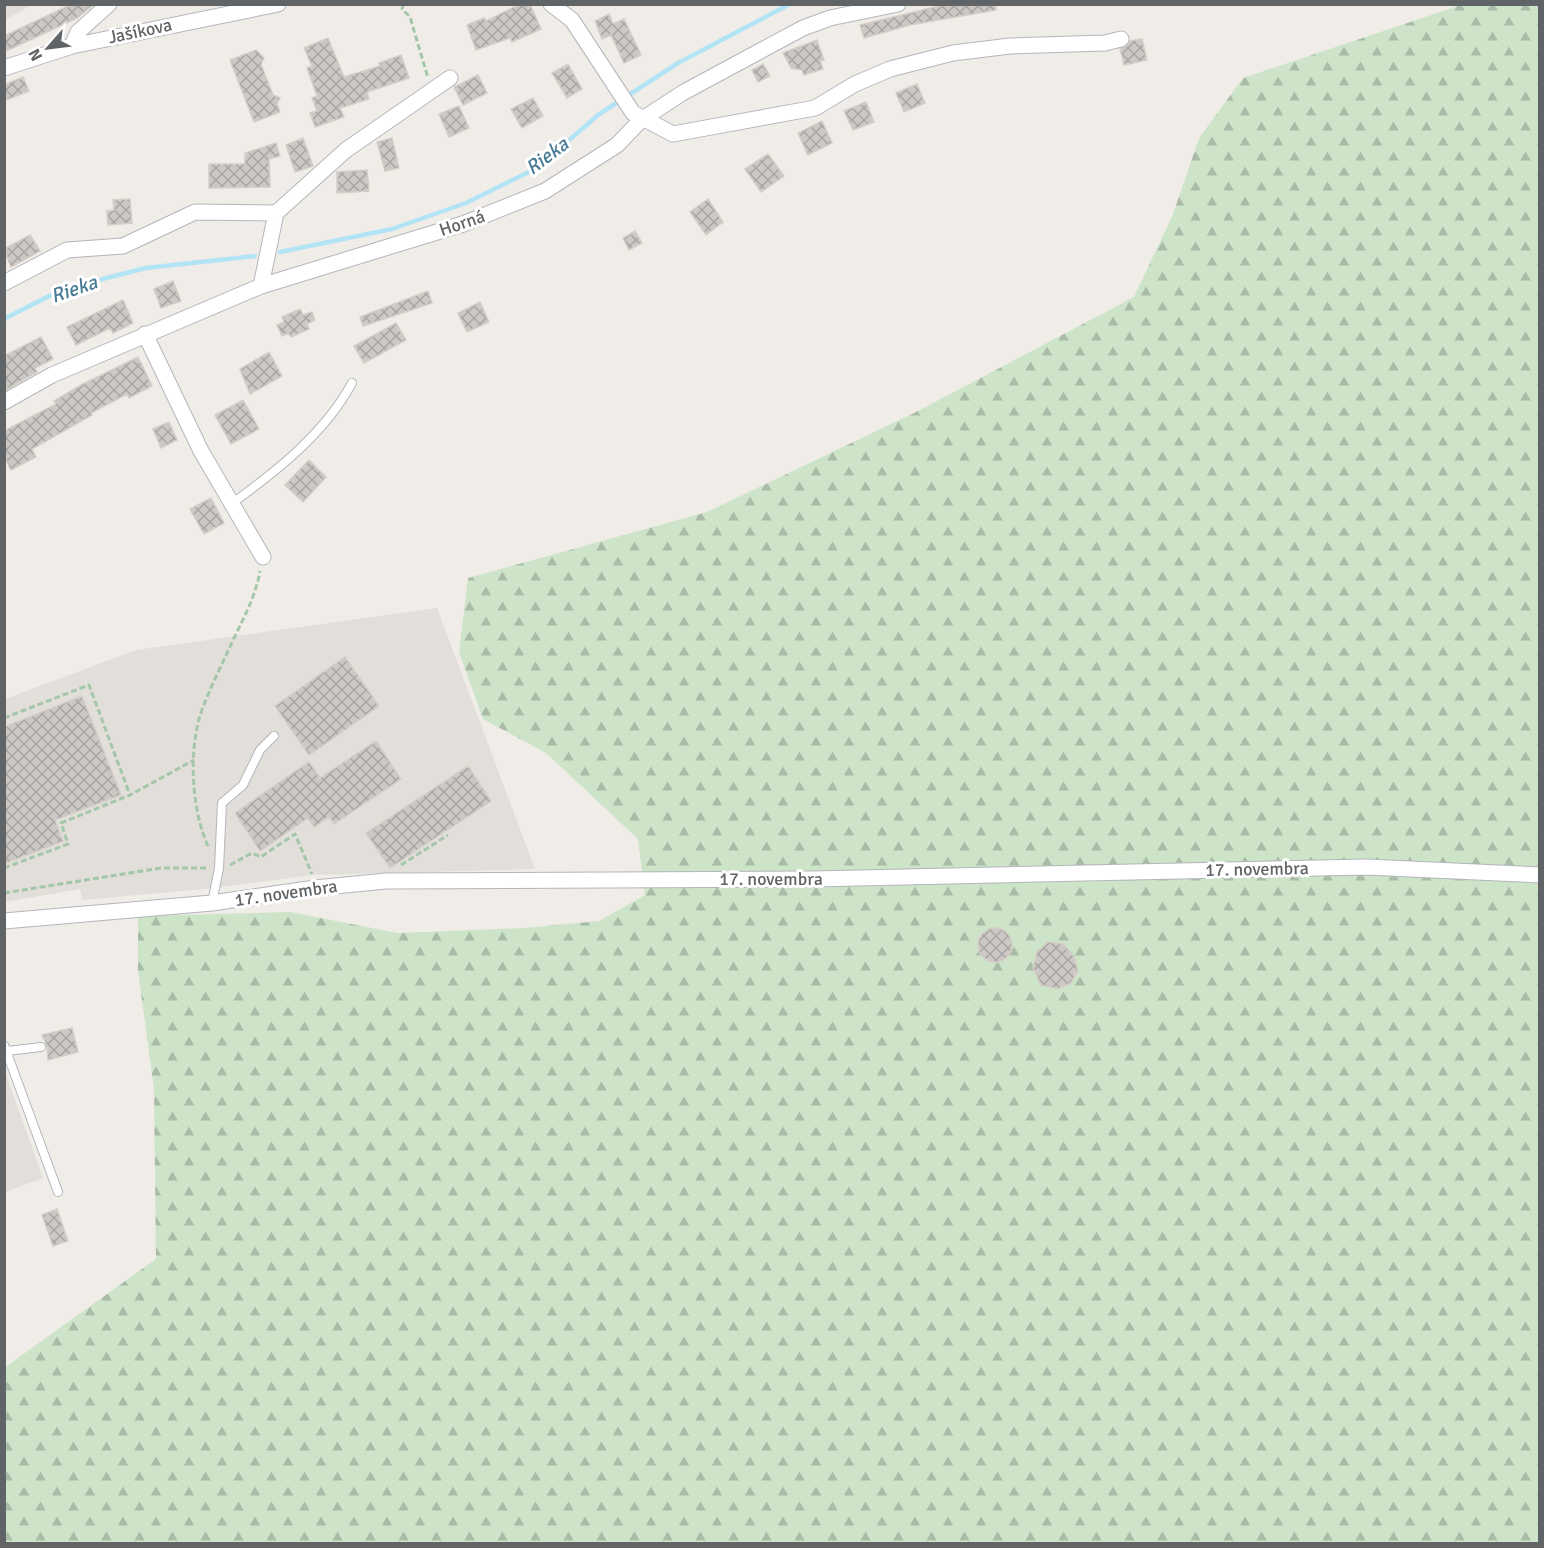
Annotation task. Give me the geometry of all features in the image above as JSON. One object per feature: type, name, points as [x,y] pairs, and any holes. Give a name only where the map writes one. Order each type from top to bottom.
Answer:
[{"type":"street","name":"Jašíkova","points":[[72,46],[78,32],[109,4]]},
{"type":"street","name":"Jašíkova","points":[[4,68],[72,46],[279,4]]},
{"type":"street","points":[[551,4],[572,20],[637,117],[673,134],[815,108],[881,73],[925,59],[992,48],[1105,43],[1121,39]]},
{"type":"street","name":"Horná","points":[[4,402],[52,375],[261,286],[463,224],[545,191],[617,145],[637,117],[803,28],[830,18],[898,4]]},
{"type":"street","points":[[261,286],[276,213],[346,150],[450,78]]},
{"type":"street","points":[[4,283],[67,250],[123,246],[195,212],[276,213]]},
{"type":"street","points":[[145,334],[201,451],[263,557]]},
{"type":"street","name":"17. novembra","points":[[4,921],[212,903],[315,888],[386,881],[813,879],[1366,867],[1539,875]]},
{"type":"lane","points":[[231,504],[275,470],[330,419],[352,383]]},
{"type":"lane","points":[[212,903],[219,868],[222,803],[243,785],[260,750],[274,736]]},
{"type":"lane","points":[[41,1047],[6,1048],[58,1192]]},
{"type":"path","points":[[404,4],[402,9],[410,17],[432,91]]},
{"type":"path","points":[[219,868],[202,833],[193,783],[199,720],[228,651],[256,594],[263,557]]},
{"type":"path","points":[[4,718],[89,685],[130,795]]},
{"type":"path","points":[[4,868],[68,844],[61,823],[130,795],[195,759]]},
{"type":"path","points":[[4,893],[160,868],[219,868],[234,863],[252,852],[261,857],[295,834],[315,888]]},
{"type":"path","points":[[386,881],[393,870],[448,836]]},
{"type":"shaded area","points":[[5,4],[32,4],[32,5],[5,20]]},
{"type":"shaded area","points":[[437,608],[535,869],[312,875],[216,888],[82,900],[80,889],[5,902],[5,699],[136,650]]},
{"type":"shaded area","points":[[5,1072],[43,1178],[4,1192]]},
{"type":"green space","points":[[1461,5],[1539,5],[1539,1543],[5,1543],[4,1368],[156,1259],[154,1089],[138,971],[138,916],[290,912],[398,933],[524,928],[599,921],[645,895],[638,839],[546,753],[483,719],[459,652],[468,578],[707,512],[914,413],[1134,297],[1173,214],[1199,138],[1243,78]]},
{"type":"building","points":[[72,4],[94,4],[77,18],[4,52],[4,36]]},
{"type":"building","points":[[520,4],[530,4],[541,29],[512,42],[510,38],[476,50],[467,25],[484,18],[486,21]]},
{"type":"building","points":[[947,4],[995,4],[996,10],[910,25],[864,38],[860,25]]},
{"type":"building","points":[[609,14],[613,24],[624,19],[641,55],[624,63],[611,35],[602,39],[595,21]]},
{"type":"building","points":[[328,38],[344,77],[380,66],[379,63],[401,55],[409,78],[367,92],[369,99],[340,108],[344,117],[315,127],[310,113],[317,111],[312,98],[317,96],[307,68],[312,66],[304,48]]},
{"type":"building","points":[[1142,39],[1147,60],[1124,65],[1120,49],[1127,46],[1130,41]]},
{"type":"building","points":[[817,40],[824,60],[820,61],[823,69],[804,75],[802,70],[791,68],[783,53]]},
{"type":"building","points":[[256,50],[264,58],[261,64],[273,95],[280,98],[277,104],[280,112],[254,122],[230,60]]},
{"type":"building","points":[[568,64],[582,89],[567,98],[552,73]]},
{"type":"building","points":[[763,64],[770,76],[758,82],[752,70]]},
{"type":"building","points":[[478,75],[487,93],[463,105],[454,87]]},
{"type":"building","points":[[23,77],[29,91],[4,101],[4,85]]},
{"type":"building","points":[[917,84],[925,103],[904,112],[896,93]]},
{"type":"building","points":[[533,98],[543,116],[522,128],[511,109]]},
{"type":"building","points":[[866,102],[874,122],[853,130],[844,111]]},
{"type":"building","points":[[459,106],[469,128],[449,137],[439,114]]},
{"type":"building","points":[[822,121],[832,143],[808,155],[798,133]]},
{"type":"building","points":[[303,138],[313,166],[295,172],[286,145]]},
{"type":"building","points":[[392,138],[399,168],[385,171],[377,142]]},
{"type":"building","points":[[276,143],[280,156],[269,159],[270,187],[209,188],[209,164],[245,164],[245,153]]},
{"type":"building","points":[[768,154],[784,176],[761,192],[745,169]]},
{"type":"building","points":[[367,170],[369,191],[337,193],[337,172]]},
{"type":"building","points":[[130,199],[132,223],[108,225],[107,211],[114,210],[113,200]]},
{"type":"building","points":[[708,199],[723,222],[706,235],[690,212]]},
{"type":"building","points":[[635,231],[642,243],[629,250],[623,238]]},
{"type":"building","points":[[30,235],[40,251],[11,267],[4,249]]},
{"type":"building","points":[[173,281],[181,301],[161,308],[154,289]]},
{"type":"building","points":[[428,291],[432,303],[363,326],[360,317]]},
{"type":"building","points":[[123,300],[133,323],[113,333],[110,328],[76,345],[67,327]]},
{"type":"building","points":[[480,302],[489,322],[467,332],[458,313]]},
{"type":"building","points":[[300,309],[303,315],[312,312],[315,320],[307,324],[309,329],[291,337],[288,333],[282,336],[277,325],[284,322],[282,317]]},
{"type":"building","points":[[396,323],[406,340],[364,363],[354,346]]},
{"type":"building","points":[[41,337],[53,359],[35,368],[37,372],[4,391],[4,356]]},
{"type":"building","points":[[269,352],[282,376],[250,394],[240,369]]},
{"type":"building","points":[[138,357],[152,386],[129,398],[127,394],[91,413],[92,415],[32,449],[36,457],[11,470],[4,456],[4,431],[56,404],[54,401],[81,385]]},
{"type":"building","points":[[243,400],[259,429],[231,444],[215,415]]},
{"type":"building","points":[[169,422],[177,440],[161,448],[153,429]]},
{"type":"building","points":[[309,460],[326,477],[303,502],[285,485]]},
{"type":"building","points":[[211,498],[224,523],[204,534],[190,509]]},
{"type":"building","points":[[345,657],[379,706],[309,755],[275,706]]},
{"type":"building","points":[[82,696],[121,795],[55,820],[63,841],[4,864],[4,727]]},
{"type":"building","points":[[376,741],[401,779],[334,824],[329,817],[314,827],[308,818],[260,851],[235,813],[309,762],[320,778]]},
{"type":"building","points":[[468,766],[491,801],[390,868],[366,833]]},
{"type":"building","points":[[995,928],[1007,933],[1012,945],[1007,957],[995,962],[983,957],[978,945],[983,933]]},
{"type":"building","points":[[1048,942],[1063,944],[1074,956],[1078,971],[1071,983],[1058,989],[1041,985],[1033,968],[1037,952]]},
{"type":"building","points":[[72,1028],[78,1052],[48,1060],[47,1046],[42,1035]]},
{"type":"building","points":[[57,1209],[68,1241],[53,1246],[42,1215]]},
{"type":"waterway","name":"Rieka","points":[[280,252],[392,229],[466,203],[537,168],[598,115],[678,63],[790,4]]},
{"type":"waterway","name":"Rieka","points":[[4,319],[63,289],[146,268],[255,256]]}]
